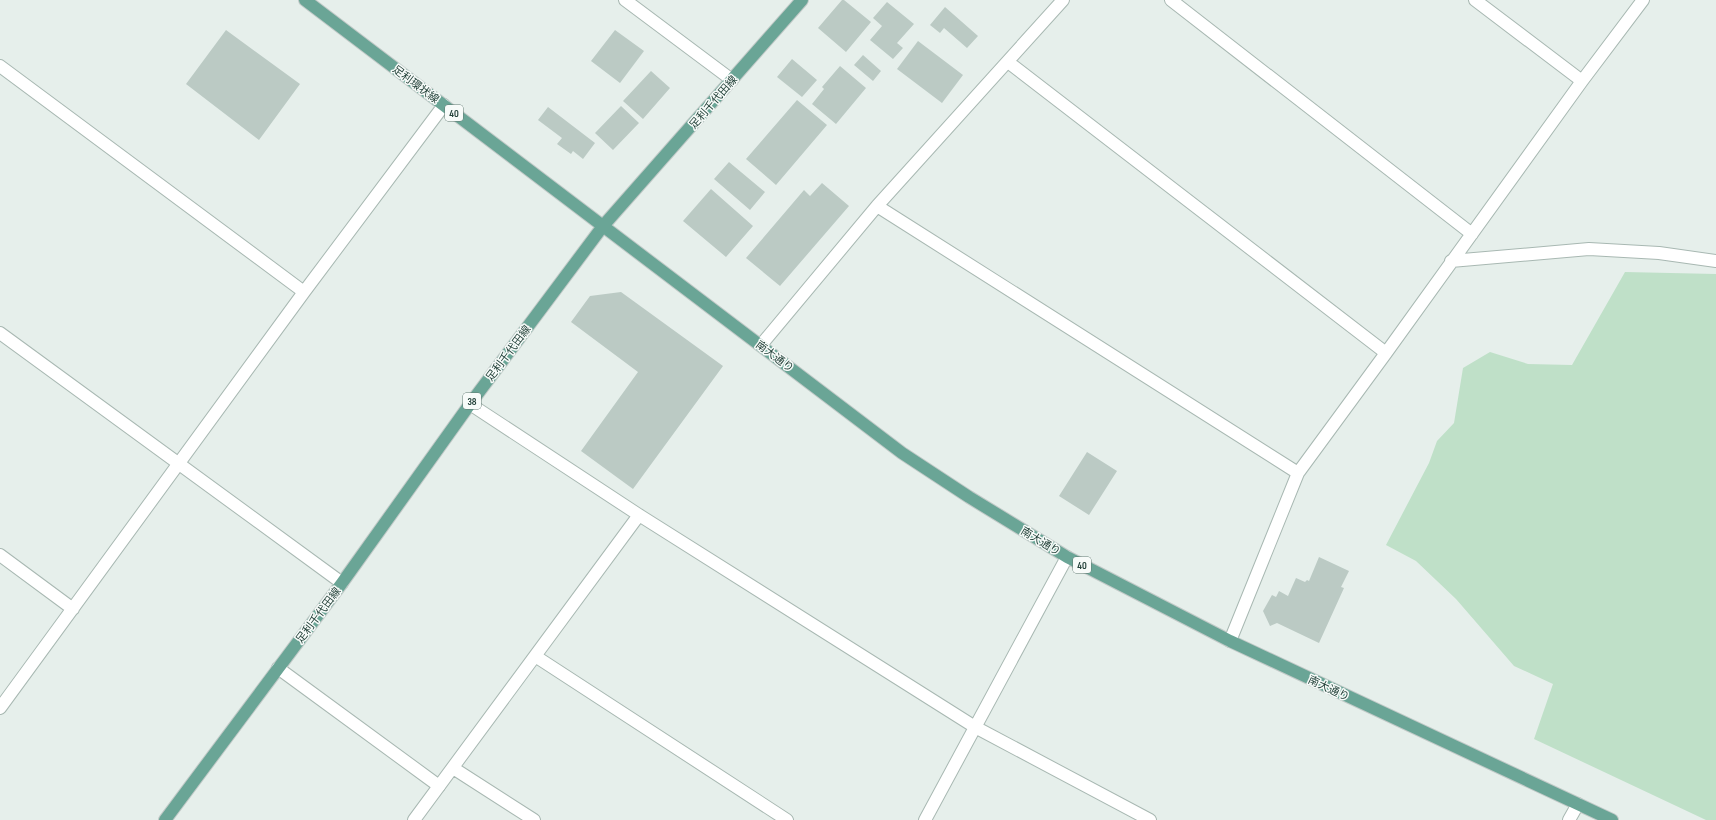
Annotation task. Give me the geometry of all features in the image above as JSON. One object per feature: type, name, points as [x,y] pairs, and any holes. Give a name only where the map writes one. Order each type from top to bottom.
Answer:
[{"type":"main road","name":"足利環状線","points":[[305,0],[603,226]]},
{"type":"main road","name":"足利千代田線","points":[[165,820],[342,583],[470,404],[603,226],[802,0]]},
{"type":"main road","name":"南大通り","points":[[603,226],[902,453],[969,497],[1067,557],[1230,641],[1612,820]]},
{"type":"street","points":[[625,0],[732,80]]},
{"type":"street","points":[[761,345],[878,206],[1063,0]]},
{"type":"street","points":[[1171,0],[1472,234]]},
{"type":"street","points":[[1475,0],[1582,81]]},
{"type":"street","points":[[1230,641],[1298,472],[1386,353],[1582,81],[1643,0]]},
{"type":"street","points":[[1008,62],[1386,353]]},
{"type":"street","points":[[0,66],[304,292]]},
{"type":"street","points":[[0,708],[304,292],[444,105]]},
{"type":"street","points":[[878,206],[1298,472]]},
{"type":"street","points":[[1451,261],[1589,249],[1659,253],[1716,261]]},
{"type":"street","points":[[0,333],[342,583]]},
{"type":"street","points":[[470,404],[639,515],[975,727],[1143,818]]},
{"type":"street","points":[[414,820],[639,515]]},
{"type":"street","points":[[0,555],[73,609]]},
{"type":"street","points":[[925,820],[1067,557]]},
{"type":"street","points":[[535,656],[787,820]]},
{"type":"street","points":[[278,668],[439,786]]},
{"type":"street","points":[[453,768],[534,820]]},
{"type":"street","points":[[1569,820],[1578,804]]},
{"type":"green space","points":[[1625,272],[1716,274],[1716,820],[1706,820],[1534,739],[1553,684],[1514,666],[1456,599],[1416,561],[1386,545],[1429,463],[1437,441],[1454,423],[1463,368],[1490,352],[1528,364],[1572,365]]},
{"type":"building","points":[[842,0],[844,0],[871,22],[846,52],[818,28]]},
{"type":"building","points":[[887,2],[914,24],[897,43],[903,48],[893,59],[870,40],[882,26],[873,18]]},
{"type":"building","points":[[945,7],[978,36],[967,48],[944,28],[940,33],[930,25]]},
{"type":"building","points":[[226,30],[300,84],[259,140],[186,84]]},
{"type":"building","points":[[615,30],[644,51],[620,83],[591,61]]},
{"type":"building","points":[[918,41],[963,75],[942,103],[897,69]]},
{"type":"building","points":[[863,55],[881,71],[873,81],[854,65]]},
{"type":"building","points":[[792,59],[817,80],[802,97],[777,77]]},
{"type":"building","points":[[840,66],[866,88],[836,124],[812,104],[824,89],[822,87]]},
{"type":"building","points":[[651,71],[670,88],[643,119],[623,101]]},
{"type":"building","points":[[797,100],[827,125],[776,185],[746,159]]},
{"type":"building","points":[[621,106],[639,123],[613,150],[595,133]]},
{"type":"building","points":[[548,107],[595,143],[583,159],[573,151],[571,154],[557,144],[562,138],[538,120]]},
{"type":"building","points":[[729,162],[765,192],[750,210],[714,179]]},
{"type":"building","points":[[822,183],[849,206],[780,286],[746,258],[804,190],[810,196]]},
{"type":"building","points":[[711,189],[753,226],[726,257],[683,221]]},
{"type":"building","points":[[621,292],[723,366],[633,489],[581,451],[638,372],[571,322],[590,296]]},
{"type":"building","points":[[1087,452],[1117,471],[1089,515],[1059,496]]},
{"type":"building","points":[[1319,557],[1349,571],[1341,587],[1344,588],[1319,643],[1277,623],[1270,626],[1263,611],[1272,595],[1276,597],[1279,591],[1288,596],[1296,578],[1305,582],[1307,580],[1309,581]]}]
